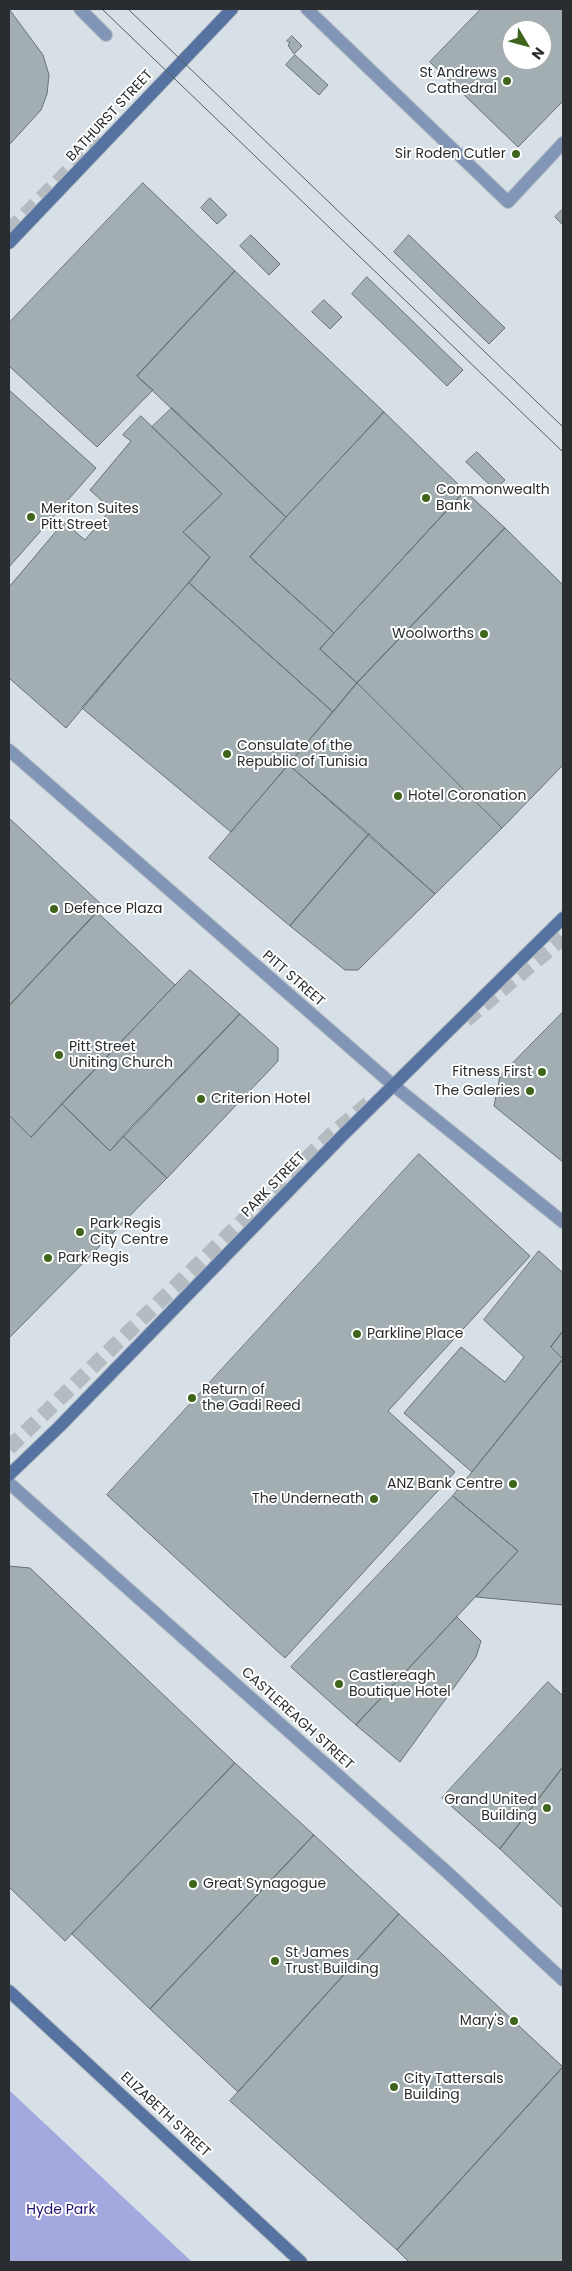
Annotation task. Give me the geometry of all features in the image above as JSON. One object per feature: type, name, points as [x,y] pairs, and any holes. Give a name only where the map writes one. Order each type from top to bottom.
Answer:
[{"type":"main road","name":"BATHURST STREET","points":[[9,243],[232,9]]},
{"type":"main road","name":"PARK STREET","points":[[9,1475],[48,1438],[393,1085],[563,918]]},
{"type":"main road","name":"ELIZABETH STREET","points":[[9,1991],[301,2262]]},
{"type":"street","points":[[80,9],[106,35]]},
{"type":"street","points":[[307,9],[508,202],[563,143]]},
{"type":"street","name":"PITT STREET","points":[[9,750],[393,1085],[563,1222]]},
{"type":"street","name":"CASTLEREAGH STREET","points":[[9,1483],[440,1866],[563,1980]]},
{"type":"green space","name":"Hyde Park","points":[[9,2090],[192,2262],[9,2262]]},
{"type":"building","points":[[9,9],[43,55],[49,75],[47,94],[41,110],[9,145]]},
{"type":"building","name":"St Andrews Cathedral","points":[[481,9],[563,9],[563,101],[518,147],[430,62]]},
{"type":"building","points":[[292,36],[302,46],[294,54],[288,45],[290,43],[287,41]]},
{"type":"building","points":[[295,55],[328,85],[319,95],[286,65]]},
{"type":"building","points":[[143,183],[235,271],[137,376],[153,390],[97,447],[9,366],[9,323]]},
{"type":"building","points":[[210,198],[227,215],[217,224],[201,208]]},
{"type":"building","points":[[563,209],[563,225],[555,217]]},
{"type":"building","points":[[251,235],[280,264],[269,275],[240,246]]},
{"type":"building","points":[[409,235],[505,328],[489,344],[394,252]]},
{"type":"building","points":[[235,271],[384,412],[286,517],[137,376]]},
{"type":"building","points":[[367,277],[463,370],[447,386],[352,294]]},
{"type":"building","points":[[324,300],[342,317],[330,329],[312,312]]},
{"type":"building","name":"Meriton Suites Pitt Street","points":[[9,390],[96,468],[9,567]]},
{"type":"building","points":[[172,408],[286,517],[250,557],[334,633],[320,649],[357,683],[333,712],[189,583],[210,557],[183,532],[222,494],[152,427]]},
{"type":"building","points":[[384,412],[465,491],[334,633],[250,557]]},
{"type":"building","points":[[141,416],[222,494],[183,532],[210,557],[66,728],[9,678],[9,587],[64,522],[85,540],[111,509],[90,490],[131,441],[123,435]]},
{"type":"building","points":[[477,452],[505,480],[495,490],[466,462]]},
{"type":"building","points":[[465,491],[505,528],[357,683],[320,649]]},
{"type":"building","name":"Woolworths","points":[[505,528],[563,585],[563,765],[502,828],[357,683]]},
{"type":"building","points":[[189,583],[333,712],[231,832],[82,708]]},
{"type":"building","name":"Hotel Coronation","points":[[357,683],[502,828],[435,894],[289,765]]},
{"type":"building","points":[[289,765],[369,834],[290,926],[209,858]]},
{"type":"building","name":"Defence Plaza","points":[[9,818],[103,906],[9,1006]]},
{"type":"building","points":[[369,834],[435,894],[358,970],[345,970],[290,926]]},
{"type":"building","name":"Pitt Street Uniting Church","points":[[97,912],[175,985],[31,1137],[9,1115],[9,1006]]},
{"type":"building","points":[[190,970],[240,1014],[110,1151],[62,1104]]},
{"type":"building","name":"The Galeries","points":[[563,1012],[563,1162],[494,1106],[500,1076]]},
{"type":"building","name":"Criterion Hotel","points":[[240,1014],[278,1048],[278,1061],[167,1178],[123,1136]]},
{"type":"building","name":"Park Regis","points":[[62,1104],[110,1151],[123,1136],[167,1178],[9,1338],[9,1115],[31,1137]]},
{"type":"building","name":"Parkline Place","points":[[419,1154],[530,1256],[388,1411],[455,1472],[285,1658],[107,1495]]},
{"type":"building","points":[[539,1251],[563,1273],[563,1331],[551,1347],[563,1359],[472,1472],[404,1413],[461,1347],[505,1382],[524,1357],[484,1320]]},
{"type":"building","points":[[563,1331],[563,1359],[551,1347]]},
{"type":"building","name":"ANZ Bank Centre","points":[[563,1359],[563,1605],[476,1597],[518,1551],[453,1496]]},
{"type":"building","points":[[453,1496],[518,1551],[356,1725],[291,1667]]},
{"type":"building","points":[[9,1566],[30,1568],[235,1763],[65,1941],[9,1887]]},
{"type":"building","points":[[457,1617],[481,1641],[476,1657],[400,1762],[356,1725]]},
{"type":"building","points":[[548,1682],[563,1696],[563,1767],[500,1849],[442,1798]]},
{"type":"building","name":"Great Synagogue","points":[[235,1763],[314,1835],[150,2009],[72,1934]]},
{"type":"building","name":"Grand United Building","points":[[563,1767],[563,1908],[500,1849]]},
{"type":"building","name":"St James Trust Building","points":[[314,1835],[399,1914],[238,2092],[150,2009]]},
{"type":"building","name":"City Tattersals Building","points":[[399,1914],[563,2067],[397,2250],[230,2101]]},
{"type":"building","points":[[563,2067],[563,2262],[409,2262],[397,2250]]},
{"type":"tunnel","points":[[9,231],[101,138]]},
{"type":"tunnel","points":[[466,1020],[563,938]]},
{"type":"tunnel","points":[[9,1448],[332,1134],[369,1103]]},
{"type":"tram line","points":[[102,9],[563,452]]},
{"type":"tram line","points":[[128,9],[563,427]]},
{"type":"place","name":"St Andrews Cathedral","points":[[507,81]]},
{"type":"place","name":"Sir Roden Cutler","points":[[516,154]]},
{"type":"place","name":"Commonwealth Bank","points":[[426,498]]},
{"type":"place","name":"Meriton Suites Pitt Street","points":[[31,517]]},
{"type":"place","name":"Woolworths","points":[[484,634]]},
{"type":"place","name":"Consulate of the Republic of Tunisia","points":[[227,754]]},
{"type":"place","name":"Hotel Coronation","points":[[398,796]]},
{"type":"place","name":"Defence Plaza","points":[[54,909]]},
{"type":"place","name":"Pitt Street Uniting Church","points":[[59,1055]]},
{"type":"place","name":"Fitness First","points":[[542,1072]]},
{"type":"place","name":"The Galeries","points":[[530,1091]]},
{"type":"place","name":"Criterion Hotel","points":[[201,1099]]},
{"type":"place","name":"Park Regis City Centre","points":[[80,1232]]},
{"type":"place","name":"Park Regis","points":[[48,1258]]},
{"type":"place","name":"Parkline Place","points":[[357,1334]]},
{"type":"place","name":"Return of the Gadi Reed","points":[[192,1398]]},
{"type":"place","name":"ANZ Bank Centre","points":[[513,1484]]},
{"type":"place","name":"The Underneath","points":[[374,1499]]},
{"type":"place","name":"Castlereagh Boutique Hotel","points":[[339,1684]]},
{"type":"place","name":"Grand United Building","points":[[547,1808]]},
{"type":"place","name":"Great Synagogue","points":[[193,1884]]},
{"type":"place","name":"St James Trust Building","points":[[275,1961]]},
{"type":"place","name":"Mary's","points":[[514,2021]]},
{"type":"place","name":"City Tattersals Building","points":[[394,2087]]}]
